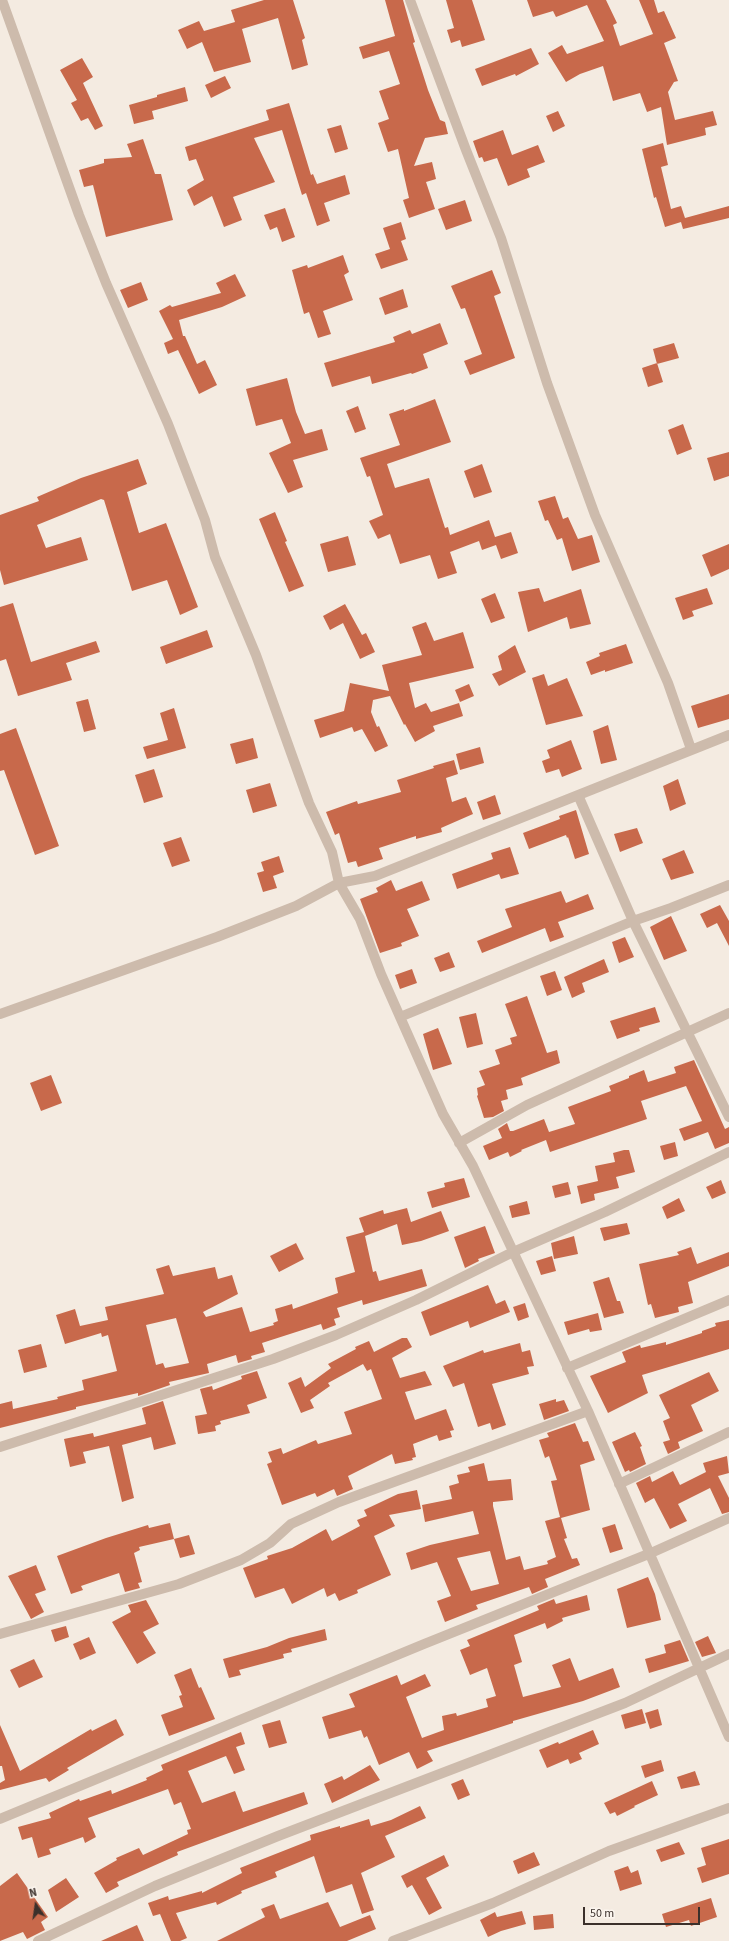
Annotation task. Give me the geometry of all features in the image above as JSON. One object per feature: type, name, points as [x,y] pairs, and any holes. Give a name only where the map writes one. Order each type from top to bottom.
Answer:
[{"type":"street","points":[[2,0],[82,222],[109,290],[168,424],[205,520],[215,557],[256,655],[309,803],[332,852],[339,884],[360,919],[400,1017],[443,1114],[473,1166],[512,1252],[588,1411],[619,1484],[651,1553],[729,1737]]},
{"type":"street","points":[[410,0],[466,150],[501,238],[546,383],[595,515],[668,682],[691,749]]},
{"type":"street","points":[[0,1014],[217,937],[296,906],[339,884],[375,876],[729,735]]},
{"type":"street","points":[[578,795],[633,921],[729,1117]]},
{"type":"street","points":[[400,1017],[633,921],[729,885]]},
{"type":"street","points":[[459,1142],[527,1105],[729,1013]]},
{"type":"street","points":[[0,1447],[273,1359],[336,1335],[416,1300],[512,1252],[605,1212],[729,1152]]},
{"type":"street","points":[[567,1368],[729,1300]]},
{"type":"street","points":[[0,1634],[179,1584],[241,1560],[270,1543],[291,1524],[305,1516],[339,1502],[588,1411]]},
{"type":"street","points":[[619,1484],[729,1432]]},
{"type":"street","points":[[0,1819],[417,1646],[651,1553],[729,1518]]},
{"type":"street","points":[[38,1941],[155,1886],[278,1836],[624,1703],[729,1654]]},
{"type":"street","points":[[393,1941],[492,1903],[609,1852],[729,1808]]},
{"type":"building","points":[[264,0],[293,0],[305,38],[302,40],[308,65],[292,70],[278,18],[242,29],[251,62],[214,72],[202,42],[187,49],[178,30],[199,21],[204,31],[235,22],[231,10]]},
{"type":"building","points":[[385,0],[403,0],[415,42],[413,43],[428,90],[440,120],[445,122],[448,134],[425,138],[414,166],[432,162],[436,179],[426,182],[435,209],[409,218],[403,200],[409,198],[398,149],[388,152],[378,123],[389,119],[379,91],[400,84],[389,51],[363,59],[359,47],[395,36]]},
{"type":"building","points":[[446,0],[472,0],[485,40],[462,47],[460,40],[451,43],[447,30],[454,28]]},
{"type":"building","points":[[527,0],[606,0],[617,23],[613,25],[620,46],[653,34],[639,0],[654,0],[658,13],[664,11],[676,38],[664,43],[678,81],[674,82],[668,92],[675,120],[713,111],[717,125],[705,128],[706,135],[667,145],[661,107],[647,112],[640,93],[613,101],[603,66],[580,74],[566,82],[548,53],[562,45],[567,54],[604,41],[587,5],[556,17],[553,11],[533,17]]},
{"type":"building","points":[[531,48],[539,64],[516,76],[515,74],[482,86],[475,69]]},
{"type":"building","points":[[82,58],[93,77],[83,83],[103,126],[95,130],[88,118],[81,121],[71,103],[77,100],[60,70]]},
{"type":"building","points":[[225,76],[231,88],[211,98],[205,85]]},
{"type":"building","points":[[185,87],[188,101],[152,111],[154,119],[134,124],[129,105]]},
{"type":"building","points":[[289,103],[311,175],[313,174],[317,184],[345,175],[350,194],[324,203],[330,221],[317,226],[306,193],[302,195],[282,130],[254,138],[275,182],[233,197],[242,220],[224,227],[212,196],[194,206],[187,190],[204,180],[196,159],[189,161],[185,147],[269,120],[266,110]]},
{"type":"building","points":[[558,111],[565,126],[553,132],[546,116]]},
{"type":"building","points":[[341,125],[348,149],[335,153],[327,129]]},
{"type":"building","points":[[503,130],[512,155],[538,145],[545,162],[527,169],[530,177],[508,186],[497,158],[484,162],[482,157],[479,158],[473,141]]},
{"type":"building","points":[[143,139],[155,174],[161,174],[173,220],[106,237],[93,185],[84,187],[79,170],[104,163],[104,159],[132,157],[127,144]]},
{"type":"building","points":[[663,143],[668,165],[661,167],[671,209],[681,206],[685,218],[729,206],[729,218],[683,229],[681,222],[665,227],[656,197],[654,198],[642,149]]},
{"type":"building","points":[[465,200],[472,221],[446,230],[438,209]]},
{"type":"building","points":[[285,208],[295,237],[282,242],[277,227],[270,230],[264,215]]},
{"type":"building","points":[[401,222],[406,239],[401,241],[408,260],[381,269],[375,254],[390,249],[383,228]]},
{"type":"building","points":[[343,255],[349,272],[344,275],[353,300],[323,311],[331,334],[318,338],[309,312],[304,314],[292,270],[307,265],[308,268]]},
{"type":"building","points":[[492,270],[501,293],[494,296],[515,358],[470,375],[464,361],[482,354],[465,308],[461,309],[451,286]]},
{"type":"building","points":[[235,274],[246,296],[222,307],[179,320],[183,336],[185,336],[197,364],[205,360],[217,385],[199,394],[178,350],[168,354],[164,343],[173,339],[159,311],[170,305],[172,307],[221,293],[216,283]]},
{"type":"building","points":[[141,282],[148,300],[128,308],[120,290]]},
{"type":"building","points":[[403,289],[408,307],[385,315],[379,298]]},
{"type":"building","points":[[440,323],[448,344],[423,354],[428,368],[412,374],[411,373],[372,384],[370,376],[332,387],[324,363],[395,342],[393,337],[410,330],[412,334]]},
{"type":"building","points":[[674,343],[679,358],[657,364],[653,349]]},
{"type":"building","points":[[657,363],[663,382],[648,387],[642,368]]},
{"type":"building","points":[[287,378],[296,412],[305,434],[322,429],[328,450],[293,460],[303,487],[288,493],[269,453],[291,443],[282,419],[256,426],[246,389]]},
{"type":"building","points":[[435,399],[451,442],[387,464],[395,488],[429,478],[445,528],[448,527],[450,535],[489,520],[495,537],[511,532],[518,553],[501,559],[496,545],[482,550],[479,541],[450,552],[457,573],[438,579],[430,555],[400,564],[390,534],[378,539],[369,521],[383,515],[370,476],[367,477],[360,458],[400,445],[389,414],[404,409],[404,411]]},
{"type":"building","points":[[358,406],[366,429],[355,433],[346,411]]},
{"type":"building","points":[[683,424],[692,449],[677,455],[668,430]]},
{"type":"building","points":[[729,452],[729,476],[714,481],[707,458]]},
{"type":"building","points":[[138,459],[147,484],[127,492],[139,533],[166,523],[198,607],[180,615],[167,580],[132,591],[104,500],[101,499],[37,525],[46,548],[81,537],[88,560],[4,585],[0,570],[0,515],[39,501],[37,497],[81,478]]},
{"type":"building","points":[[482,464],[492,492],[474,498],[464,471]]},
{"type":"building","points":[[555,496],[563,519],[568,517],[578,539],[592,535],[600,562],[572,571],[562,538],[557,540],[548,520],[545,521],[538,501]]},
{"type":"building","points":[[275,512],[287,541],[285,542],[304,586],[289,592],[259,519]]},
{"type":"building","points":[[348,536],[356,565],[328,572],[320,544]]},
{"type":"building","points":[[729,544],[729,569],[711,577],[702,555]]},
{"type":"building","points":[[539,588],[544,602],[581,589],[591,624],[570,629],[567,617],[528,632],[518,592]]},
{"type":"building","points":[[707,588],[713,604],[692,611],[694,616],[683,620],[675,598]]},
{"type":"building","points":[[495,593],[505,618],[491,623],[481,599]]},
{"type":"building","points":[[13,603],[31,662],[96,641],[100,652],[66,663],[72,680],[18,696],[6,659],[0,661],[0,607]]},
{"type":"building","points":[[345,604],[362,635],[366,633],[375,652],[360,659],[343,623],[330,630],[323,616]]},
{"type":"building","points":[[426,622],[434,641],[463,632],[474,668],[409,683],[415,708],[426,703],[431,712],[459,703],[463,716],[433,726],[435,731],[415,742],[405,724],[404,725],[390,696],[373,700],[371,712],[377,727],[379,726],[388,746],[375,752],[362,729],[354,732],[352,727],[320,738],[314,720],[344,711],[350,683],[389,691],[382,665],[422,655],[412,627]]},
{"type":"building","points":[[207,630],[213,647],[166,664],[160,647]]},
{"type":"building","points":[[626,644],[633,663],[591,675],[586,662],[600,656],[599,653]]},
{"type":"building","points":[[515,645],[526,672],[499,686],[492,674],[502,670],[498,656]]},
{"type":"building","points":[[544,674],[548,686],[567,678],[583,716],[546,725],[532,678]]},
{"type":"building","points":[[469,684],[474,696],[460,702],[455,690]]},
{"type":"building","points":[[729,694],[729,719],[698,728],[691,706]]},
{"type":"building","points":[[88,699],[96,729],[84,732],[76,702]]},
{"type":"building","points":[[174,708],[186,748],[147,759],[143,747],[168,740],[160,713]]},
{"type":"building","points":[[608,725],[617,760],[601,764],[593,731]]},
{"type":"building","points":[[16,728],[59,846],[35,855],[4,770],[0,771],[0,734]]},
{"type":"building","points":[[253,738],[258,758],[236,764],[230,744]]},
{"type":"building","points":[[571,740],[582,769],[562,777],[559,769],[546,773],[542,761],[550,758],[547,750]]},
{"type":"building","points":[[480,747],[484,763],[460,770],[456,754]]},
{"type":"building","points":[[454,760],[458,774],[446,778],[452,802],[466,797],[473,814],[441,828],[442,832],[416,839],[416,836],[379,848],[383,859],[358,867],[356,861],[348,863],[339,833],[335,835],[326,812],[357,801],[358,804],[401,792],[397,780],[434,768],[433,766]]},
{"type":"building","points":[[154,769],[163,797],[144,803],[135,775]]},
{"type":"building","points":[[678,779],[686,804],[670,811],[663,786]]},
{"type":"building","points":[[270,783],[277,806],[253,813],[246,790]]},
{"type":"building","points":[[495,795],[501,814],[483,820],[477,802]]},
{"type":"building","points":[[576,810],[589,854],[575,859],[566,835],[529,849],[523,833],[560,819],[559,816]]},
{"type":"building","points":[[637,828],[643,843],[620,852],[614,834]]},
{"type":"building","points":[[181,837],[190,861],[172,867],[163,843]]},
{"type":"building","points":[[510,847],[519,874],[501,879],[499,874],[457,889],[452,874],[493,859],[491,853]]},
{"type":"building","points":[[684,850],[694,873],[671,880],[662,859]]},
{"type":"building","points":[[279,856],[284,872],[273,876],[277,888],[263,892],[257,873],[264,871],[261,862]]},
{"type":"building","points":[[391,880],[396,891],[422,881],[430,900],[407,909],[419,936],[401,943],[402,946],[380,953],[360,899],[378,892],[376,888]]},
{"type":"building","points":[[561,891],[566,903],[588,894],[594,909],[558,922],[564,937],[550,942],[545,928],[482,953],[477,941],[512,927],[505,909]]},
{"type":"building","points":[[720,905],[729,921],[729,946],[717,923],[707,928],[700,914]]},
{"type":"building","points":[[671,916],[687,951],[664,960],[650,927]]},
{"type":"building","points":[[625,937],[634,957],[619,963],[612,942]]},
{"type":"building","points":[[449,952],[455,967],[440,972],[434,958]]},
{"type":"building","points":[[604,959],[609,972],[582,983],[585,992],[572,998],[564,977]]},
{"type":"building","points":[[412,969],[417,983],[400,989],[395,975]]},
{"type":"building","points":[[555,971],[562,990],[547,996],[540,976]]},
{"type":"building","points":[[527,996],[547,1053],[557,1050],[560,1063],[521,1078],[523,1085],[506,1090],[508,1099],[501,1101],[504,1111],[493,1117],[484,1118],[477,1096],[477,1088],[485,1085],[479,1071],[500,1064],[495,1050],[512,1044],[510,1038],[517,1036],[505,1004]]},
{"type":"building","points":[[655,1007],[660,1022],[639,1028],[640,1031],[617,1039],[610,1021]]},
{"type":"building","points":[[476,1013],[483,1044],[467,1048],[459,1017]]},
{"type":"building","points":[[438,1028],[452,1064],[433,1070],[423,1034]]},
{"type":"building","points":[[694,1060],[725,1129],[729,1127],[729,1143],[715,1149],[708,1132],[684,1141],[679,1129],[702,1121],[686,1086],[641,1101],[647,1119],[550,1152],[546,1140],[521,1150],[522,1151],[510,1157],[508,1152],[489,1160],[483,1146],[502,1138],[498,1129],[507,1123],[510,1131],[513,1131],[544,1119],[549,1132],[575,1124],[568,1107],[611,1091],[609,1086],[644,1070],[648,1082],[676,1073],[674,1067]]},
{"type":"building","points":[[51,1075],[62,1103],[41,1111],[30,1083]]},
{"type":"building","points":[[675,1142],[678,1156],[664,1160],[660,1146]]},
{"type":"building","points":[[629,1150],[635,1172],[616,1177],[619,1188],[594,1194],[595,1200],[581,1204],[577,1186],[598,1181],[595,1166],[615,1162],[613,1153]]},
{"type":"building","points":[[464,1178],[470,1197],[432,1208],[427,1192],[445,1187],[444,1183]]},
{"type":"building","points":[[721,1180],[726,1193],[712,1199],[706,1187]]},
{"type":"building","points":[[568,1182],[571,1194],[555,1198],[552,1186]]},
{"type":"building","points":[[679,1198],[685,1211],[667,1219],[662,1207]]},
{"type":"building","points":[[527,1201],[530,1214],[512,1218],[509,1206]]},
{"type":"building","points":[[407,1208],[411,1222],[441,1211],[449,1231],[421,1241],[402,1245],[397,1224],[365,1236],[373,1272],[376,1271],[379,1281],[422,1269],[427,1286],[363,1305],[362,1300],[337,1308],[340,1317],[334,1319],[336,1325],[323,1330],[321,1324],[262,1343],[265,1352],[251,1356],[252,1359],[238,1363],[236,1355],[207,1364],[209,1373],[169,1382],[170,1385],[138,1396],[138,1393],[76,1407],[76,1409],[0,1428],[0,1404],[12,1401],[13,1409],[58,1399],[57,1397],[84,1390],[82,1380],[117,1371],[108,1335],[102,1337],[101,1333],[65,1344],[56,1315],[75,1309],[80,1326],[108,1320],[105,1307],[164,1294],[156,1269],[169,1265],[173,1276],[215,1267],[218,1279],[232,1275],[238,1294],[203,1312],[206,1317],[242,1307],[250,1332],[274,1325],[273,1323],[278,1321],[275,1309],[292,1304],[293,1309],[338,1293],[335,1278],[355,1272],[346,1237],[364,1232],[359,1218],[383,1210],[384,1214]],"holes":[[[176,1318],[189,1363],[165,1368],[163,1363],[156,1365],[146,1325]]]},
{"type":"building","points":[[627,1223],[630,1234],[604,1241],[600,1228]]},
{"type":"building","points":[[485,1226],[495,1253],[478,1259],[479,1261],[465,1268],[454,1237]]},
{"type":"building","points":[[574,1236],[578,1254],[554,1259],[551,1243]]},
{"type":"building","points":[[296,1243],[304,1259],[279,1272],[270,1256]]},
{"type":"building","points":[[691,1247],[697,1264],[729,1252],[729,1266],[688,1282],[693,1303],[678,1307],[679,1312],[655,1318],[651,1304],[648,1305],[639,1264],[679,1255],[677,1252]]},
{"type":"building","points":[[552,1256],[556,1271],[541,1275],[536,1261]]},
{"type":"building","points":[[609,1277],[617,1301],[620,1301],[624,1313],[604,1318],[593,1282]]},
{"type":"building","points":[[488,1285],[496,1304],[505,1300],[510,1312],[470,1328],[468,1321],[430,1336],[421,1312]]},
{"type":"building","points":[[525,1303],[529,1317],[518,1321],[513,1307]]},
{"type":"building","points":[[598,1313],[602,1330],[590,1332],[589,1329],[568,1335],[564,1322]]},
{"type":"building","points":[[729,1320],[729,1349],[642,1375],[648,1393],[608,1413],[590,1376],[626,1362],[622,1352],[640,1345],[641,1348],[666,1342],[666,1345],[702,1333],[702,1331],[716,1326],[715,1323]]},
{"type":"building","points":[[402,1338],[407,1338],[412,1347],[392,1358],[400,1378],[425,1371],[432,1385],[405,1392],[415,1420],[446,1409],[454,1430],[450,1431],[452,1437],[439,1441],[437,1435],[413,1444],[416,1457],[412,1458],[413,1460],[395,1464],[392,1454],[348,1476],[353,1489],[337,1496],[334,1489],[317,1497],[315,1493],[282,1505],[267,1464],[272,1462],[268,1452],[281,1448],[283,1454],[316,1440],[318,1444],[352,1434],[344,1412],[382,1399],[371,1369],[367,1371],[363,1364],[328,1383],[330,1386],[310,1400],[314,1408],[301,1413],[288,1383],[301,1377],[305,1387],[331,1368],[328,1364],[356,1349],[355,1347],[369,1341],[374,1352]]},
{"type":"building","points":[[520,1343],[522,1352],[530,1350],[534,1366],[527,1367],[529,1374],[492,1384],[506,1425],[492,1430],[490,1423],[478,1427],[464,1383],[453,1387],[443,1366],[483,1350],[484,1353]]},
{"type":"building","points":[[41,1344],[47,1367],[24,1373],[18,1350]]},
{"type":"building","points":[[257,1371],[267,1398],[247,1405],[250,1413],[220,1421],[221,1424],[215,1426],[216,1431],[198,1434],[195,1416],[207,1414],[200,1389],[212,1386],[213,1390],[242,1379],[241,1376]]},
{"type":"building","points":[[709,1372],[719,1391],[691,1405],[703,1431],[678,1442],[680,1448],[668,1454],[663,1442],[670,1440],[663,1421],[670,1418],[659,1395]]},
{"type":"building","points":[[556,1399],[556,1402],[564,1400],[569,1411],[544,1420],[539,1404]]},
{"type":"building","points":[[163,1401],[176,1444],[154,1450],[151,1437],[122,1445],[134,1498],[122,1502],[109,1446],[83,1452],[86,1463],[70,1467],[64,1439],[93,1433],[94,1437],[146,1424],[142,1408]]},
{"type":"building","points":[[575,1423],[583,1442],[588,1441],[595,1460],[580,1465],[590,1510],[561,1518],[567,1538],[564,1539],[572,1559],[577,1558],[580,1565],[545,1579],[548,1587],[532,1594],[529,1587],[476,1605],[478,1609],[445,1622],[437,1601],[451,1596],[437,1562],[411,1570],[406,1553],[430,1545],[479,1534],[473,1511],[425,1522],[422,1505],[452,1499],[449,1486],[459,1483],[457,1475],[470,1472],[468,1467],[484,1463],[488,1481],[511,1479],[513,1500],[493,1502],[506,1560],[520,1556],[524,1570],[548,1564],[547,1561],[556,1557],[545,1521],[560,1517],[551,1481],[557,1480],[549,1456],[545,1458],[539,1440],[549,1437],[547,1433]],"holes":[[[490,1551],[499,1584],[471,1591],[457,1558]]]},
{"type":"building","points":[[635,1432],[642,1446],[640,1447],[646,1464],[630,1472],[629,1470],[625,1472],[612,1442]]},
{"type":"building","points":[[727,1456],[729,1473],[718,1476],[729,1498],[729,1512],[722,1514],[710,1488],[678,1504],[687,1521],[670,1529],[654,1498],[645,1503],[636,1483],[650,1476],[652,1482],[673,1471],[680,1485],[706,1472],[703,1463]]},
{"type":"building","points":[[417,1490],[421,1509],[389,1515],[395,1526],[374,1536],[391,1575],[357,1590],[358,1593],[339,1601],[335,1593],[327,1597],[324,1588],[292,1604],[284,1588],[255,1598],[243,1568],[268,1559],[267,1556],[292,1548],[326,1529],[332,1541],[360,1526],[357,1520],[367,1516],[364,1510],[398,1494]]},
{"type":"building","points":[[170,1523],[174,1539],[139,1547],[140,1550],[134,1553],[142,1582],[138,1583],[140,1588],[125,1592],[119,1573],[81,1586],[83,1590],[71,1594],[57,1556],[106,1538],[148,1525],[149,1528]]},
{"type":"building","points":[[615,1524],[623,1549],[610,1553],[602,1528]]},
{"type":"building","points":[[189,1535],[195,1554],[180,1558],[174,1539]]},
{"type":"building","points":[[36,1565],[46,1590],[35,1594],[44,1612],[31,1619],[8,1576]]},
{"type":"building","points":[[648,1577],[655,1594],[661,1620],[627,1628],[617,1589]]},
{"type":"building","points":[[587,1595],[590,1610],[562,1618],[563,1621],[547,1629],[545,1623],[514,1635],[522,1662],[514,1665],[523,1697],[561,1687],[552,1665],[570,1658],[579,1681],[613,1668],[620,1687],[583,1701],[513,1721],[513,1723],[427,1751],[433,1761],[417,1769],[409,1752],[379,1765],[367,1736],[364,1738],[361,1730],[329,1739],[322,1717],[355,1707],[349,1694],[397,1675],[401,1685],[425,1674],[431,1686],[406,1697],[422,1738],[444,1730],[442,1716],[456,1713],[457,1716],[488,1707],[486,1699],[496,1696],[487,1668],[470,1675],[460,1650],[470,1646],[467,1640],[539,1610],[537,1606],[554,1599],[556,1604]]},
{"type":"building","points":[[146,1600],[159,1624],[143,1632],[156,1653],[137,1664],[112,1622],[131,1612],[128,1605]]},
{"type":"building","points":[[66,1626],[69,1637],[55,1642],[51,1630]]},
{"type":"building","points":[[325,1629],[327,1640],[291,1649],[292,1652],[283,1654],[284,1658],[239,1670],[241,1675],[229,1678],[223,1659],[267,1647],[289,1638]]},
{"type":"building","points":[[708,1636],[716,1653],[702,1657],[695,1642]]},
{"type":"building","points":[[89,1637],[96,1653],[80,1660],[73,1644]]},
{"type":"building","points":[[680,1640],[689,1661],[649,1673],[645,1659],[666,1653],[664,1645]]},
{"type":"building","points":[[34,1659],[43,1677],[19,1688],[10,1670]]},
{"type":"building","points":[[191,1668],[199,1688],[201,1687],[215,1719],[169,1736],[161,1715],[183,1707],[179,1696],[182,1695],[174,1675]]},
{"type":"building","points":[[642,1709],[646,1723],[625,1729],[621,1715]]},
{"type":"building","points":[[658,1709],[662,1725],[650,1729],[645,1713]]},
{"type":"building","points":[[116,1719],[124,1735],[67,1768],[69,1770],[49,1782],[46,1778],[0,1790],[0,1783],[5,1780],[2,1766],[0,1766],[0,1725],[20,1771],[91,1729],[92,1731]]},
{"type":"building","points":[[280,1720],[287,1743],[269,1748],[262,1725]]},
{"type":"building","points":[[593,1730],[599,1744],[579,1753],[582,1759],[570,1764],[568,1759],[547,1768],[539,1750],[558,1742],[559,1744]]},
{"type":"building","points":[[241,1732],[245,1744],[236,1747],[245,1770],[234,1774],[226,1756],[188,1771],[202,1803],[235,1791],[243,1812],[304,1792],[308,1804],[177,1852],[178,1855],[117,1882],[119,1886],[106,1893],[94,1873],[117,1860],[116,1858],[139,1848],[143,1855],[188,1834],[187,1830],[191,1829],[181,1802],[174,1805],[168,1789],[88,1818],[96,1837],[85,1843],[83,1837],[49,1849],[51,1854],[38,1858],[32,1837],[22,1840],[18,1827],[51,1818],[49,1813],[79,1799],[80,1801],[111,1790],[112,1794],[147,1780],[146,1778],[163,1770],[161,1765]]},
{"type":"building","points":[[661,1760],[664,1771],[645,1778],[641,1766]]},
{"type":"building","points":[[370,1765],[380,1780],[332,1803],[324,1784],[342,1776],[344,1780]]},
{"type":"building","points":[[695,1771],[700,1785],[681,1789],[677,1777]]},
{"type":"building","points":[[463,1779],[470,1795],[458,1800],[451,1784]]},
{"type":"building","points":[[652,1781],[658,1795],[617,1816],[615,1812],[610,1814],[604,1803]]},
{"type":"building","points":[[420,1806],[426,1818],[385,1836],[395,1857],[361,1873],[374,1910],[362,1914],[352,1884],[326,1893],[314,1856],[275,1872],[277,1877],[241,1891],[242,1893],[217,1905],[216,1902],[176,1913],[187,1938],[180,1941],[171,1941],[160,1914],[153,1916],[148,1903],[168,1896],[169,1900],[202,1891],[202,1893],[242,1873],[240,1868],[311,1840],[310,1835],[369,1819],[371,1826],[391,1820]]},
{"type":"building","points":[[729,1839],[729,1874],[702,1883],[697,1868],[706,1865],[701,1848]]},
{"type":"building","points":[[679,1842],[685,1854],[661,1862],[656,1850]]},
{"type":"building","points":[[534,1852],[540,1865],[518,1874],[513,1861]]},
{"type":"building","points":[[444,1855],[449,1866],[426,1878],[442,1908],[429,1915],[412,1885],[407,1888],[401,1876]]},
{"type":"building","points":[[628,1866],[631,1873],[638,1870],[642,1884],[620,1891],[614,1871]]},
{"type":"building","points":[[17,1873],[48,1917],[41,1922],[45,1930],[27,1939],[23,1932],[0,1941],[0,1886]]},
{"type":"building","points":[[66,1878],[79,1897],[56,1912],[48,1890]]},
{"type":"building","points":[[711,1898],[717,1917],[691,1926],[689,1920],[666,1927],[662,1914]]},
{"type":"building","points":[[328,1902],[340,1927],[370,1915],[376,1929],[347,1941],[217,1941],[265,1917],[261,1909],[274,1904],[280,1919]]},
{"type":"building","points":[[522,1911],[526,1924],[501,1931],[488,1937],[480,1920],[495,1912],[497,1917]]},
{"type":"building","points":[[553,1914],[554,1928],[534,1930],[533,1916]]},
{"type":"building","points":[[137,1925],[144,1941],[101,1941]]}]
